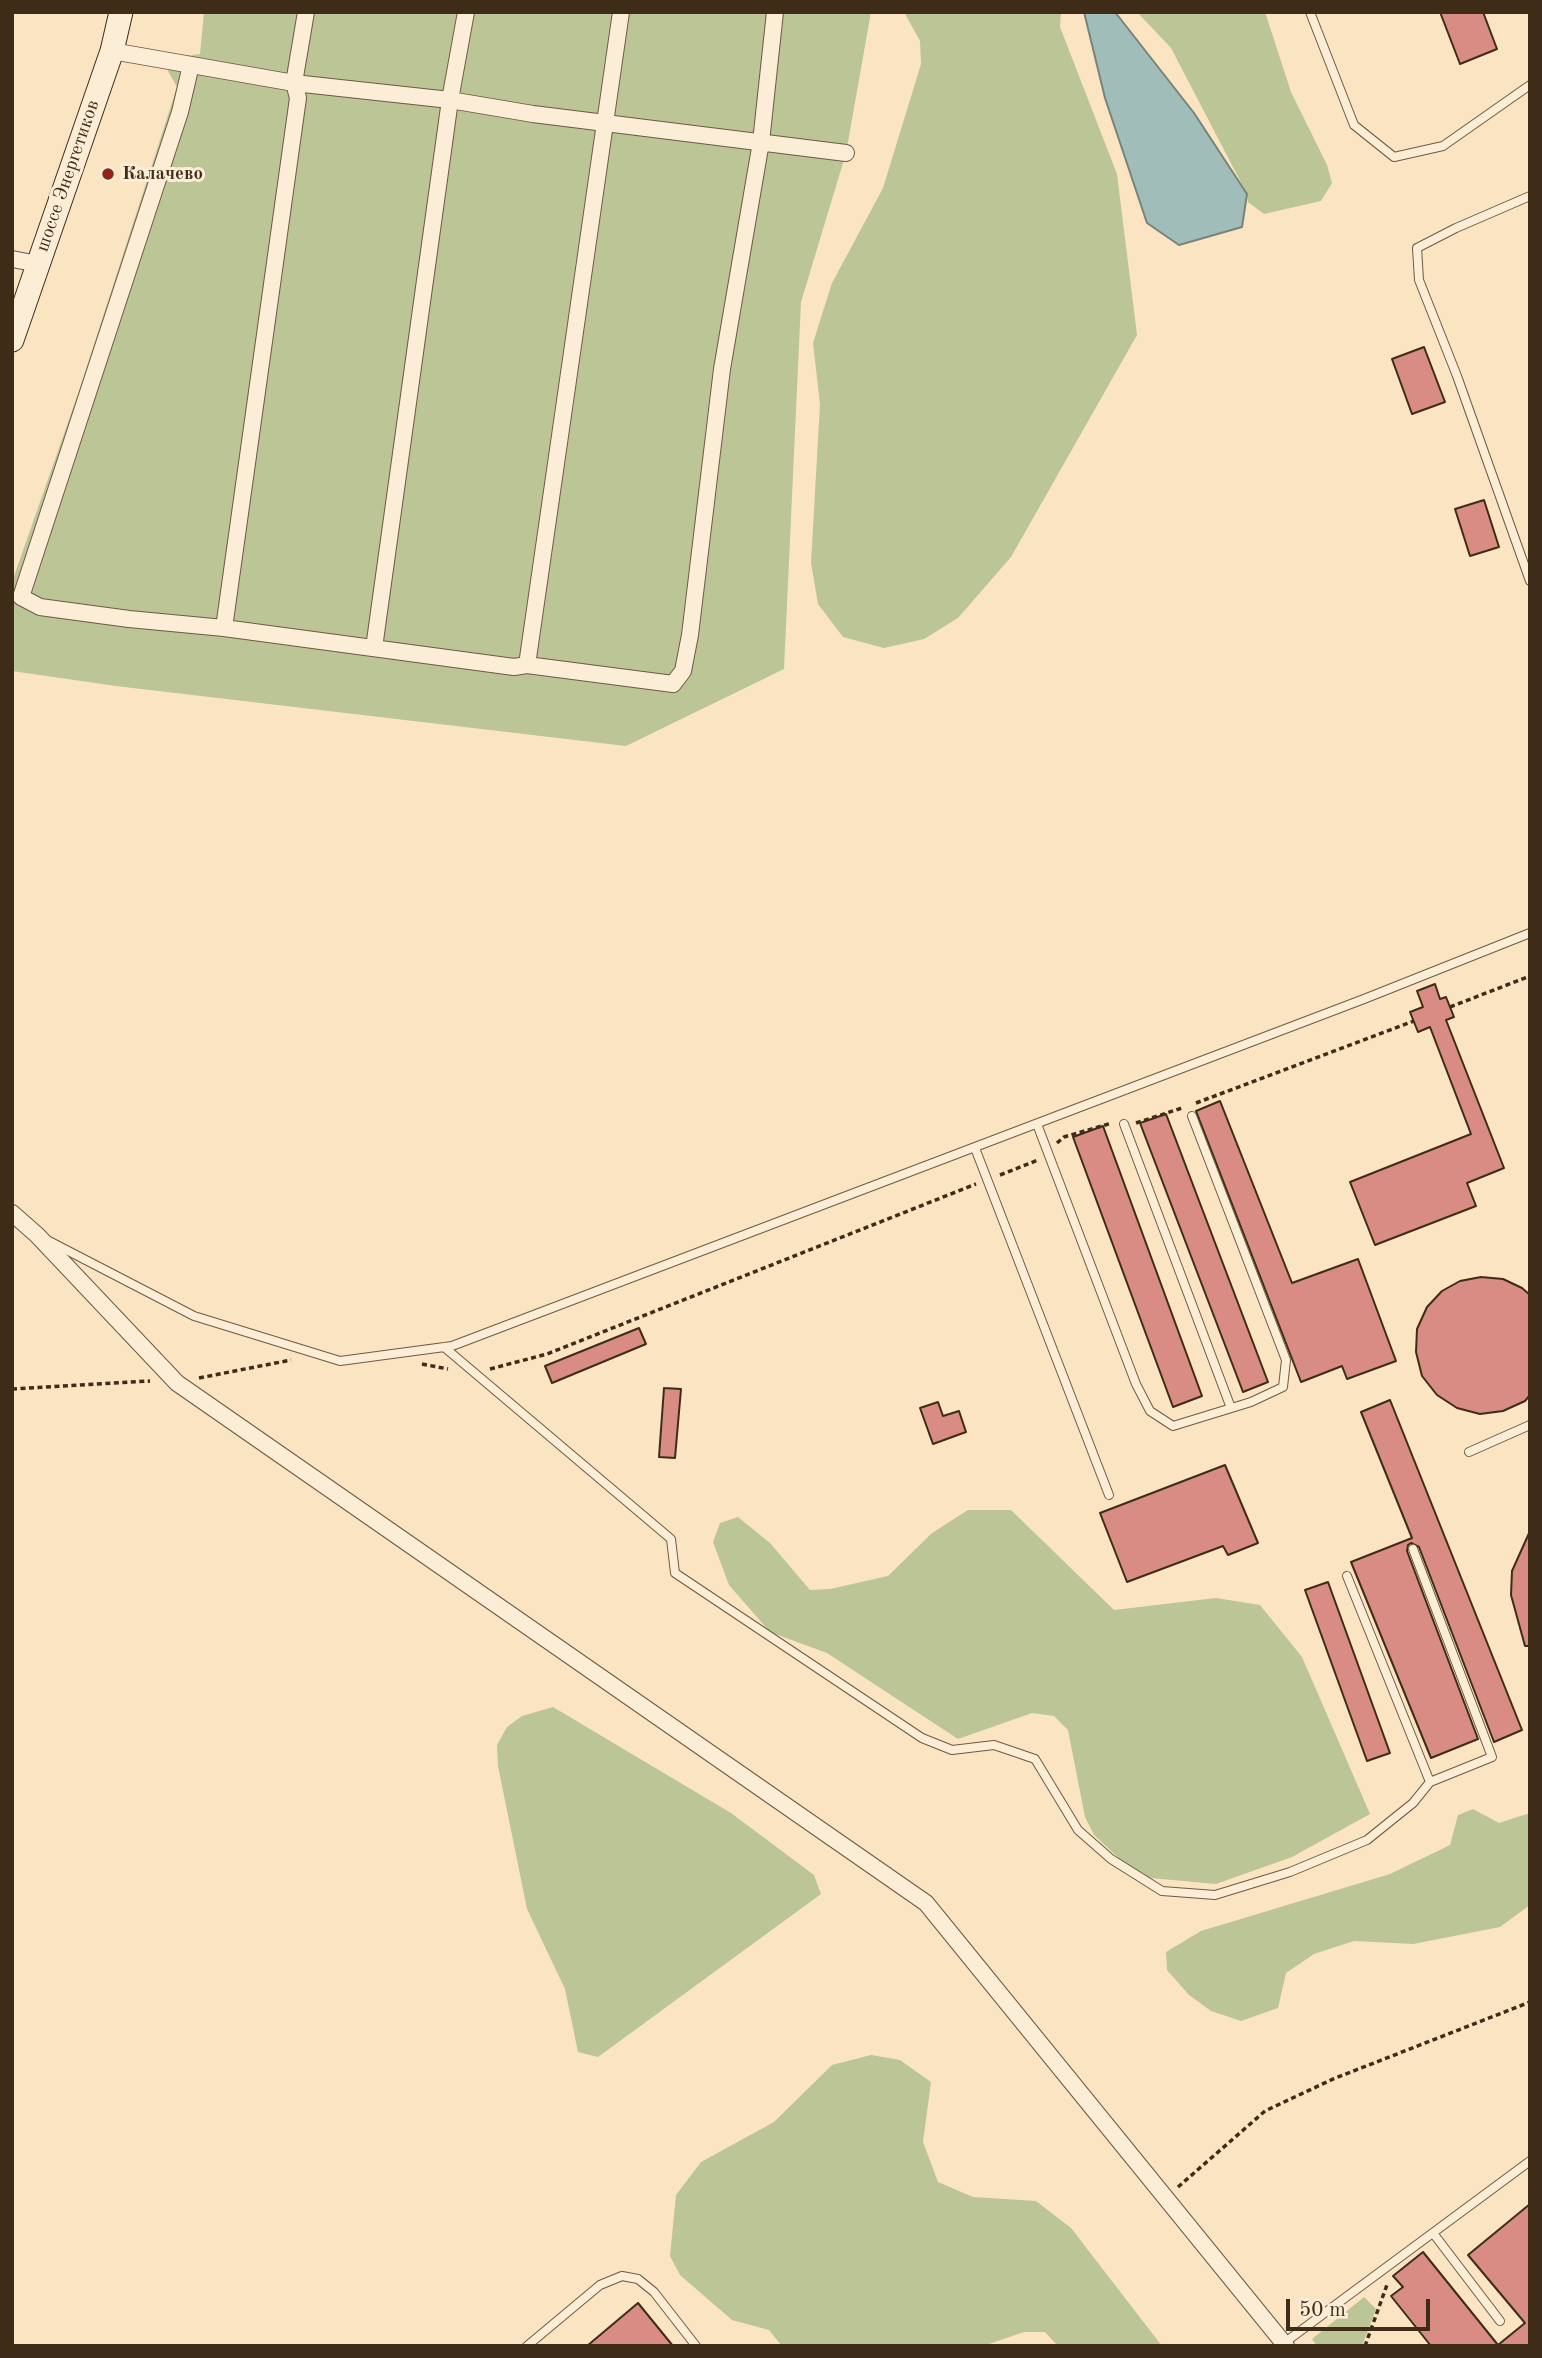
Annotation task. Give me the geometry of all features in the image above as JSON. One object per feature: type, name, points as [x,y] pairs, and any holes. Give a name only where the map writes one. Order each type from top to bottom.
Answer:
[{"type":"main road","name":"шоссе Энергетиков","points":[[12,340],[112,51],[121,12]]},
{"type":"street","points":[[224,628],[298,98],[294,83],[306,12]]},
{"type":"street","points":[[374,648],[450,100],[466,12]]},
{"type":"street","points":[[527,665],[621,12]]},
{"type":"street","points":[[191,65],[180,112],[21,597],[40,607],[224,628],[514,667],[527,665],[673,684],[684,671],[690,635],[722,369],[761,142],[775,12]]},
{"type":"street","points":[[112,51],[294,83],[450,100],[533,114],[846,153]]},
{"type":"street","points":[[12,259],[37,264]]},
{"type":"street","points":[[12,1213],[37,1235],[177,1383],[926,1903],[1285,2344]]},
{"type":"lane","points":[[1310,12],[1354,125],[1394,157],[1443,146],[1530,85]]},
{"type":"lane","points":[[1530,196],[1417,248],[1419,280],[1457,376],[1530,581]]},
{"type":"lane","points":[[37,1235],[194,1316],[340,1361],[444,1347],[975,1148],[1530,933]]},
{"type":"lane","points":[[1037,1124],[1136,1384],[1150,1411],[1173,1426],[1251,1402],[1283,1387],[1286,1360],[1192,1116]]},
{"type":"lane","points":[[1124,1124],[1231,1408]]},
{"type":"lane","points":[[975,1148],[1109,1495]]},
{"type":"lane","points":[[444,1347],[671,1539],[675,1573],[922,1738],[952,1750],[994,1745],[1035,1759],[1078,1830],[1111,1859],[1162,1891],[1214,1895],[1290,1872],[1367,1840],[1413,1803],[1430,1782],[1492,1757],[1413,1549]]},
{"type":"lane","points":[[1469,1452],[1530,1425]]},
{"type":"lane","points":[[1347,1576],[1430,1782]]},
{"type":"lane","points":[[1285,2344],[1530,2161]]},
{"type":"lane","points":[[1433,2233],[1500,2321]]},
{"type":"lane","points":[[527,2346],[600,2285],[622,2276],[638,2279],[654,2292],[696,2346]]},
{"type":"path","points":[[1450,1007],[1530,976]]},
{"type":"path","points":[[416,1363],[475,1373],[547,1354],[1037,1160],[1064,1137],[1107,1123],[1130,1125],[1188,1106],[1414,1021]]},
{"type":"path","points":[[1166,2198],[1265,2111],[1333,2079],[1530,2002]]},
{"type":"path","points":[[1366,2346],[1390,2277]]},
{"type":"green space","points":[[204,12],[871,12],[846,153],[801,302],[784,669],[626,746],[116,686],[12,671],[12,582],[80,388],[177,87],[168,71],[172,58],[200,54]]},
{"type":"green space","points":[[904,12],[1061,12],[1060,27],[1117,174],[1137,335],[1011,557],[958,618],[924,639],[884,648],[843,637],[818,604],[811,563],[820,404],[813,343],[832,283],[883,188],[921,64],[920,41]]},
{"type":"green space","points":[[1137,12],[1265,12],[1291,92],[1327,165],[1332,183],[1321,201],[1264,214],[1248,202],[1247,194],[1171,48]]},
{"type":"green space","points":[[968,1510],[1011,1510],[1114,1610],[1216,1598],[1260,1605],[1302,1657],[1370,1814],[1292,1857],[1216,1884],[1139,1877],[1094,1835],[1085,1817],[1068,1730],[1054,1716],[1032,1713],[958,1739],[827,1653],[770,1632],[729,1585],[713,1542],[720,1523],[738,1517],[770,1543],[810,1590],[830,1589],[888,1576],[932,1533]]},
{"type":"green space","points":[[553,1707],[731,1813],[814,1875],[821,1894],[598,2057],[578,2052],[565,1989],[527,1909],[498,1766],[497,1745],[507,1727],[522,1716]]},
{"type":"green space","points":[[1473,1809],[1499,1823],[1530,1813],[1530,1905],[1500,1927],[1413,1944],[1354,1941],[1314,1954],[1286,1973],[1278,2008],[1241,2021],[1211,2011],[1189,1995],[1167,1970],[1166,1952],[1201,1931],[1390,1874],[1450,1845],[1458,1815]]},
{"type":"green space","points":[[871,2055],[900,2060],[931,2082],[923,2142],[938,2182],[973,2197],[1036,2201],[1071,2228],[1162,2346],[1058,2346],[1045,2332],[1024,2332],[983,2346],[782,2346],[769,2330],[732,2320],[680,2275],[670,2256],[676,2195],[701,2162],[774,2122],[832,2065]]},
{"type":"green space","points":[[1364,2297],[1376,2309],[1362,2346],[1317,2346],[1312,2339]]},
{"type":"water","points":[[1084,12],[1115,12],[1194,113],[1247,194],[1242,227],[1179,245],[1147,223],[1105,98]]},
{"type":"building","points":[[1440,12],[1483,12],[1497,49],[1460,64]]},
{"type":"building","points":[[1424,347],[1445,402],[1412,414],[1392,359]]},
{"type":"building","points":[[1484,500],[1499,547],[1470,556],[1455,509]]},
{"type":"building","points":[[1435,984],[1440,999],[1446,997],[1454,1017],[1446,1020],[1504,1168],[1467,1183],[1476,1206],[1375,1245],[1350,1182],[1471,1134],[1430,1027],[1418,1032],[1410,1012],[1423,1007],[1417,991]]},
{"type":"building","points":[[1220,1101],[1292,1283],[1358,1259],[1396,1361],[1347,1379],[1342,1366],[1301,1382],[1196,1111]]},
{"type":"building","points":[[1166,1114],[1268,1382],[1243,1392],[1140,1123]]},
{"type":"building","points":[[1103,1126],[1202,1396],[1173,1407],[1073,1137]]},
{"type":"building","points":[[1481,1277],[1503,1279],[1530,1295],[1530,1395],[1525,1401],[1503,1411],[1480,1414],[1457,1408],[1437,1395],[1422,1376],[1416,1352],[1417,1329],[1427,1307],[1442,1291],[1460,1281]]},
{"type":"building","points":[[639,1328],[646,1344],[552,1383],[545,1366]]},
{"type":"building","points":[[664,1388],[681,1389],[675,1458],[659,1457]]},
{"type":"building","points":[[1390,1400],[1522,1730],[1494,1742],[1419,1547],[1411,1543],[1407,1551],[1478,1739],[1431,1758],[1351,1562],[1412,1538],[1361,1412]]},
{"type":"building","points":[[938,1402],[943,1416],[959,1411],[966,1432],[933,1444],[920,1408]]},
{"type":"building","points":[[1225,1465],[1258,1543],[1228,1555],[1223,1546],[1127,1582],[1100,1513]]},
{"type":"building","points":[[1530,1531],[1530,1646],[1525,1646],[1511,1595],[1512,1571]]},
{"type":"building","points":[[1328,1582],[1390,1753],[1367,1761],[1305,1590]]},
{"type":"building","points":[[1530,2204],[1530,2346],[1431,2346],[1391,2296],[1403,2287],[1393,2276],[1423,2252],[1498,2345],[1525,2323],[1468,2255]]},
{"type":"building","points":[[638,2303],[673,2346],[587,2346]]},
{"type":"place","name":"Калачево","points":[[108,174]]}]
